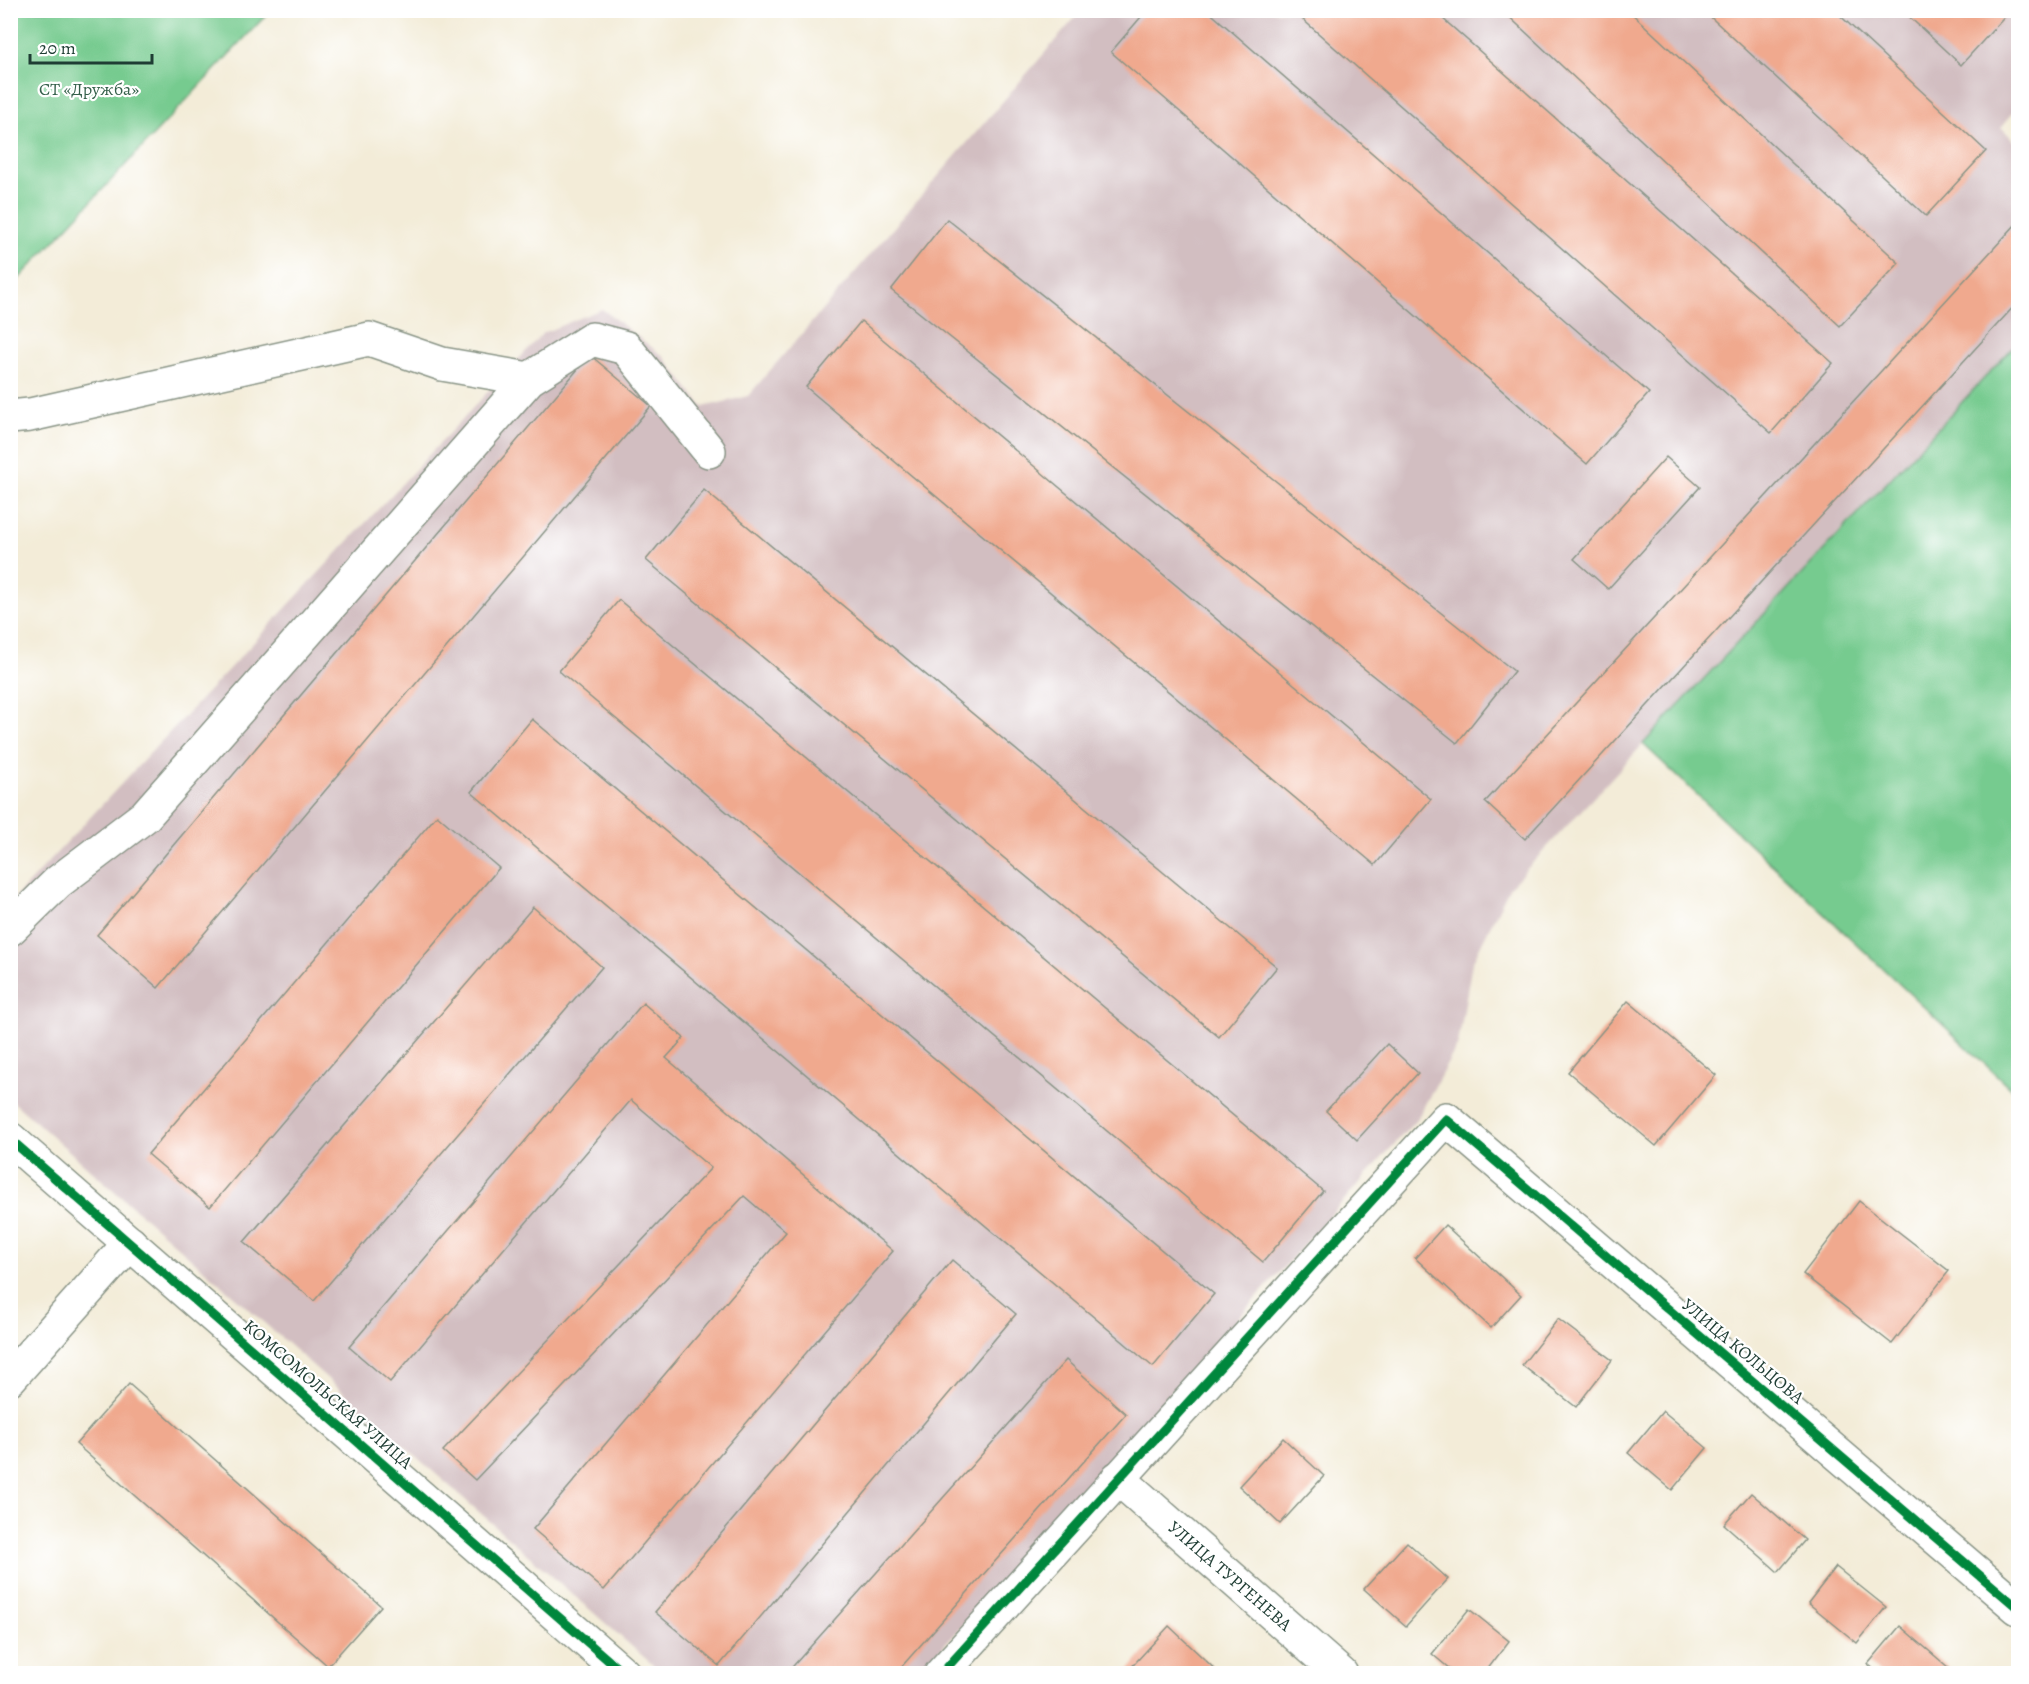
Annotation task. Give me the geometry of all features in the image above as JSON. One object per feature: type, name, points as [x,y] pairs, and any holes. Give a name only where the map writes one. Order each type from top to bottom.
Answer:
[{"type":"street","points":[[10,417],[30,415],[369,339],[442,364],[529,379]]},
{"type":"street","points":[[10,929],[58,882],[145,816],[529,379],[592,339],[626,348],[709,452]]},
{"type":"street","name":"УЛИЦА КОЛЬЦОВА","points":[[1118,1478],[1446,1119],[2019,1608]]},
{"type":"street","name":"КОМСОМОЛЬСКАЯ УЛИЦА","points":[[10,1139],[624,1674]]},
{"type":"street","points":[[10,1378],[130,1243]]},
{"type":"street","points":[[941,1674],[1118,1478]]},
{"type":"street","name":"УЛИЦА ТУРГЕНЕВА","points":[[1118,1478],[1341,1674]]},
{"type":"shaded area","points":[[1081,11],[2018,11],[2018,107],[2001,127],[2018,145],[2018,342],[1509,888],[1472,963],[1458,1044],[1417,1119],[919,1673],[662,1673],[11,1100],[10,903],[543,333],[602,309],[663,356],[703,407],[748,396]]},
{"type":"green space","name":"СТ «Дружба»","points":[[10,11],[270,11],[11,287]]},
{"type":"green space","points":[[2018,342],[2018,1095],[1643,744]]},
{"type":"building","points":[[1147,10],[1207,10],[1649,393],[1587,464],[1111,52]]},
{"type":"building","points":[[1292,10],[1433,10],[1833,363],[1771,433]]},
{"type":"building","points":[[1502,10],[1628,10],[1899,263],[1840,326]]},
{"type":"building","points":[[1703,10],[1834,10],[1986,151],[1926,216]]},
{"type":"building","points":[[1902,10],[2011,10],[1961,65]]},
{"type":"building","points":[[947,219],[1514,671],[1457,743],[891,290]]},
{"type":"building","points":[[2018,222],[2018,302],[1525,839],[1485,802]]},
{"type":"building","points":[[861,321],[1431,799],[1375,865],[806,387]]},
{"type":"building","points":[[590,355],[651,406],[158,988],[97,935]]},
{"type":"building","points":[[1666,457],[1700,487],[1608,589],[1574,559]]},
{"type":"building","points":[[704,490],[1277,967],[1219,1037],[646,560]]},
{"type":"building","points":[[619,600],[1323,1191],[1263,1262],[559,671]]},
{"type":"building","points":[[532,719],[1214,1294],[1153,1367],[471,792]]},
{"type":"building","points":[[437,815],[499,868],[210,1207],[148,1154]]},
{"type":"building","points":[[533,907],[602,967],[314,1301],[244,1242]]},
{"type":"building","points":[[1628,1001],[1716,1075],[1656,1146],[1568,1072]]},
{"type":"building","points":[[643,1003],[684,1038],[666,1058],[893,1251],[604,1590],[533,1529],[786,1232],[744,1196],[475,1480],[443,1451],[711,1168],[631,1100],[390,1382],[349,1347]]},
{"type":"building","points":[[1387,1044],[1418,1073],[1357,1140],[1326,1111]]},
{"type":"building","points":[[1859,1201],[1949,1271],[1892,1344],[1803,1274]]},
{"type":"building","points":[[1445,1225],[1521,1295],[1491,1328],[1415,1258]]},
{"type":"building","points":[[952,1260],[1016,1314],[719,1666],[655,1612]]},
{"type":"building","points":[[1558,1319],[1612,1360],[1576,1407],[1522,1365]]},
{"type":"building","points":[[1066,1360],[1126,1414],[895,1674],[786,1674]]},
{"type":"building","points":[[129,1384],[381,1606],[328,1666],[76,1444]]},
{"type":"building","points":[[1663,1411],[1707,1448],[1672,1490],[1628,1453]]},
{"type":"building","points":[[1283,1438],[1324,1476],[1280,1524],[1239,1486]]},
{"type":"building","points":[[1751,1493],[1805,1540],[1778,1572],[1724,1524]]},
{"type":"building","points":[[1407,1542],[1448,1579],[1406,1626],[1364,1589]]},
{"type":"building","points":[[1836,1567],[1886,1607],[1857,1643],[1808,1603]]},
{"type":"building","points":[[1469,1609],[1509,1641],[1484,1674],[1456,1674],[1432,1654]]},
{"type":"building","points":[[1169,1626],[1220,1674],[1125,1674]]},
{"type":"building","points":[[1900,1626],[1949,1668],[1944,1674],[1879,1674],[1868,1664]]},
{"type":"cycle path","points":[[941,1674],[1446,1119],[2018,1608]]},
{"type":"cycle path","points":[[10,1139],[624,1674]]}]
